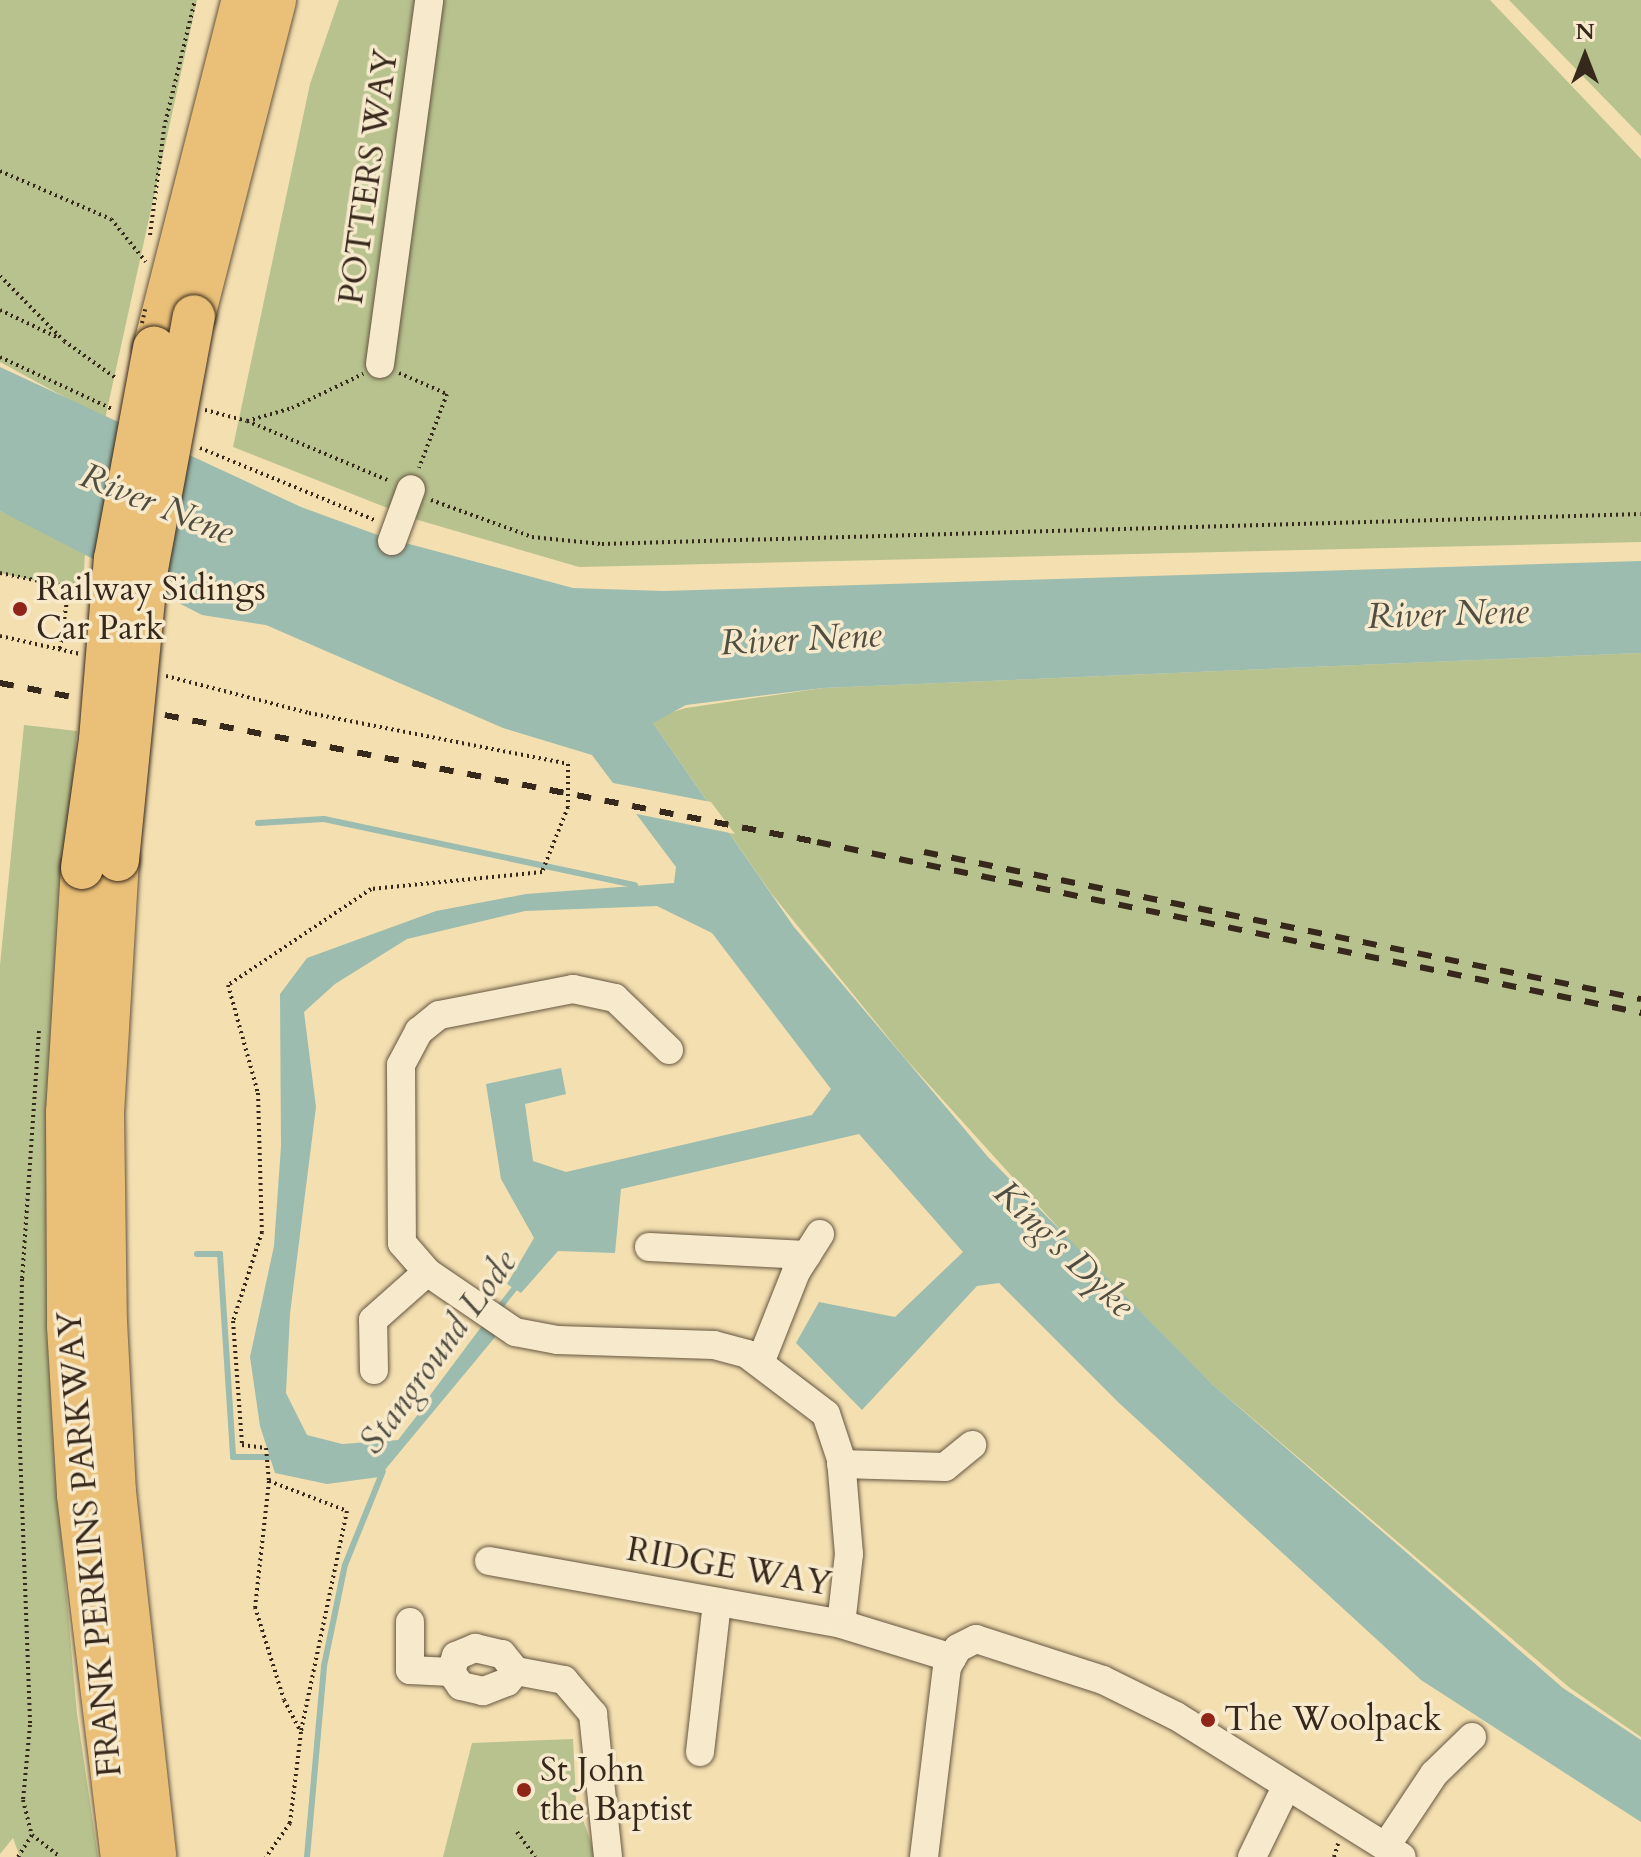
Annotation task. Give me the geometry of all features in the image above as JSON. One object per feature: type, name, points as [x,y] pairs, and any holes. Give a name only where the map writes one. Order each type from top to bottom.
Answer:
[{"type":"highway","name":"FRANK PERKINS PARKWAY","points":[[155,1857],[117,1507],[105,1306],[100,740],[115,559],[154,348],[243,0]]},
{"type":"highway","name":"FRANK PERKINS PARKWAY","points":[[122,1857],[78,1495],[68,1326],[67,1112],[100,864],[147,569],[194,316],[275,0]]},
{"type":"street","name":"POTTERS WAY","points":[[380,364],[429,0]]},
{"type":"street","points":[[392,541],[411,489]]},
{"type":"street","points":[[669,1050],[615,998],[573,989],[439,1015],[419,1031],[401,1065],[402,1243],[427,1272],[515,1332],[557,1340],[714,1345],[760,1363],[826,1414],[841,1464],[849,1554],[841,1624]]},
{"type":"street","points":[[649,1247],[814,1244],[760,1363]]},
{"type":"street","points":[[374,1370],[373,1320],[427,1272]]},
{"type":"street","points":[[841,1464],[945,1467],[972,1445]]},
{"type":"street","name":"RIDGE WAY","points":[[489,1561],[841,1624],[952,1658]]},
{"type":"street","points":[[700,1752],[717,1602]]},
{"type":"street","points":[[410,1622],[410,1670],[451,1672]]},
{"type":"street","points":[[924,1857],[947,1667],[952,1658],[976,1639],[1103,1680],[1176,1716],[1394,1852],[1434,1774],[1472,1737]]},
{"type":"street","points":[[451,1672],[456,1656],[475,1648],[502,1654],[516,1671],[564,1680],[593,1714],[608,1857]]},
{"type":"street","points":[[451,1672],[461,1686],[483,1691],[507,1682],[516,1671]]},
{"type":"street","points":[[1252,1857],[1286,1787]]},
{"type":"path","points":[[0,171],[111,219],[149,267],[151,204],[195,0]]},
{"type":"path","points":[[0,276],[64,341],[0,310]]},
{"type":"path","points":[[0,357],[91,400]]},
{"type":"path","points":[[411,489],[447,394],[380,364],[292,408],[247,421],[466,515],[532,537],[602,544],[1641,514]]},
{"type":"path","points":[[257,474],[382,522],[387,509]]},
{"type":"path","points":[[0,573],[69,587],[60,648]]},
{"type":"path","points":[[0,636],[89,656]]},
{"type":"path","points":[[162,675],[309,713],[568,764],[568,807],[542,872],[371,889],[228,985],[258,1093],[262,1232],[233,1321],[242,1445],[266,1448],[269,1481],[255,1607],[284,1700],[301,1732]]},
{"type":"path","points":[[40,1023],[27,1148],[19,1421],[30,1725],[23,1800],[32,1835],[60,1857]]},
{"type":"path","points":[[266,1857],[290,1823],[301,1732],[347,1511],[269,1481]]},
{"type":"path","points":[[517,1832],[535,1857]]},
{"type":"path","points":[[18,1857],[32,1835]]},
{"type":"green space","points":[[0,0],[197,0],[105,419],[0,362]]},
{"type":"green space","points":[[339,0],[1490,0],[1641,159],[1641,542],[579,567],[418,520],[233,447],[310,84]]},
{"type":"green space","points":[[1509,0],[1641,0],[1641,136]]},
{"type":"green space","points":[[0,511],[85,552],[83,591],[0,573]]},
{"type":"green space","points":[[1641,653],[1641,1737],[1570,1688],[1213,1385],[1074,1245],[904,1057],[771,893],[653,723],[659,716],[686,708],[823,688]]},
{"type":"green space","points":[[24,725],[77,731],[71,800],[59,1511],[77,1714],[98,1857],[20,1857],[13,1838],[0,1854],[0,965]]},
{"type":"green space","points":[[573,1739],[576,1800],[596,1857],[443,1857],[472,1743]]},
{"type":"water","points":[[0,367],[301,507],[383,537],[573,588],[663,591],[1641,561],[1641,653],[823,688],[686,705],[653,723],[794,927],[988,1157],[1213,1385],[1563,1688],[1641,1740],[1641,1822],[1421,1680],[1118,1402],[999,1283],[977,1286],[862,1410],[796,1343],[819,1302],[895,1317],[963,1252],[859,1134],[621,1189],[615,1253],[558,1251],[521,1293],[507,1284],[534,1238],[501,1179],[486,1084],[561,1068],[566,1094],[525,1104],[533,1161],[566,1172],[812,1115],[831,1089],[712,933],[657,906],[525,911],[407,939],[335,984],[304,1012],[316,1107],[290,1314],[286,1393],[307,1435],[342,1444],[398,1440],[485,1328],[496,1336],[379,1477],[327,1484],[275,1473],[260,1426],[250,1357],[274,1246],[281,1146],[280,994],[307,958],[436,911],[526,894],[674,883],[676,867],[592,755],[503,728],[266,625],[202,615],[0,511]]},
{"type":"pier","points":[[608,782],[711,802],[735,834],[632,813]]},
{"type":"waterway","points":[[258,823],[324,819],[635,885]]},
{"type":"waterway","points":[[197,1254],[220,1254],[233,1457],[270,1457]]},
{"type":"waterway","name":"Stanground Lode","points":[[496,1312],[519,1283]]},
{"type":"waterway","name":"Stanground Lode","points":[[422,1411],[487,1324]]},
{"type":"waterway","name":"Stanground Lode","points":[[307,1857],[324,1666],[345,1565],[383,1471]]},
{"type":"railway","points":[[0,683],[817,842],[1641,1013]]},
{"type":"railway","points":[[924,852],[1641,999]]},
{"type":"place","name":"Railway Sidings Car Park","points":[[20,609]]},
{"type":"place","name":"The Woolpack","points":[[1208,1720]]},
{"type":"place","name":"St John the Baptist","points":[[524,1790]]},
{"type":"water label","name":"River Nene","points":[[157,504]]},
{"type":"water label","name":"River Nene","points":[[1448,614]]},
{"type":"water label","name":"River Nene","points":[[801,639]]},
{"type":"water label","name":"King's Dyke","points":[[1064,1249]]}]
